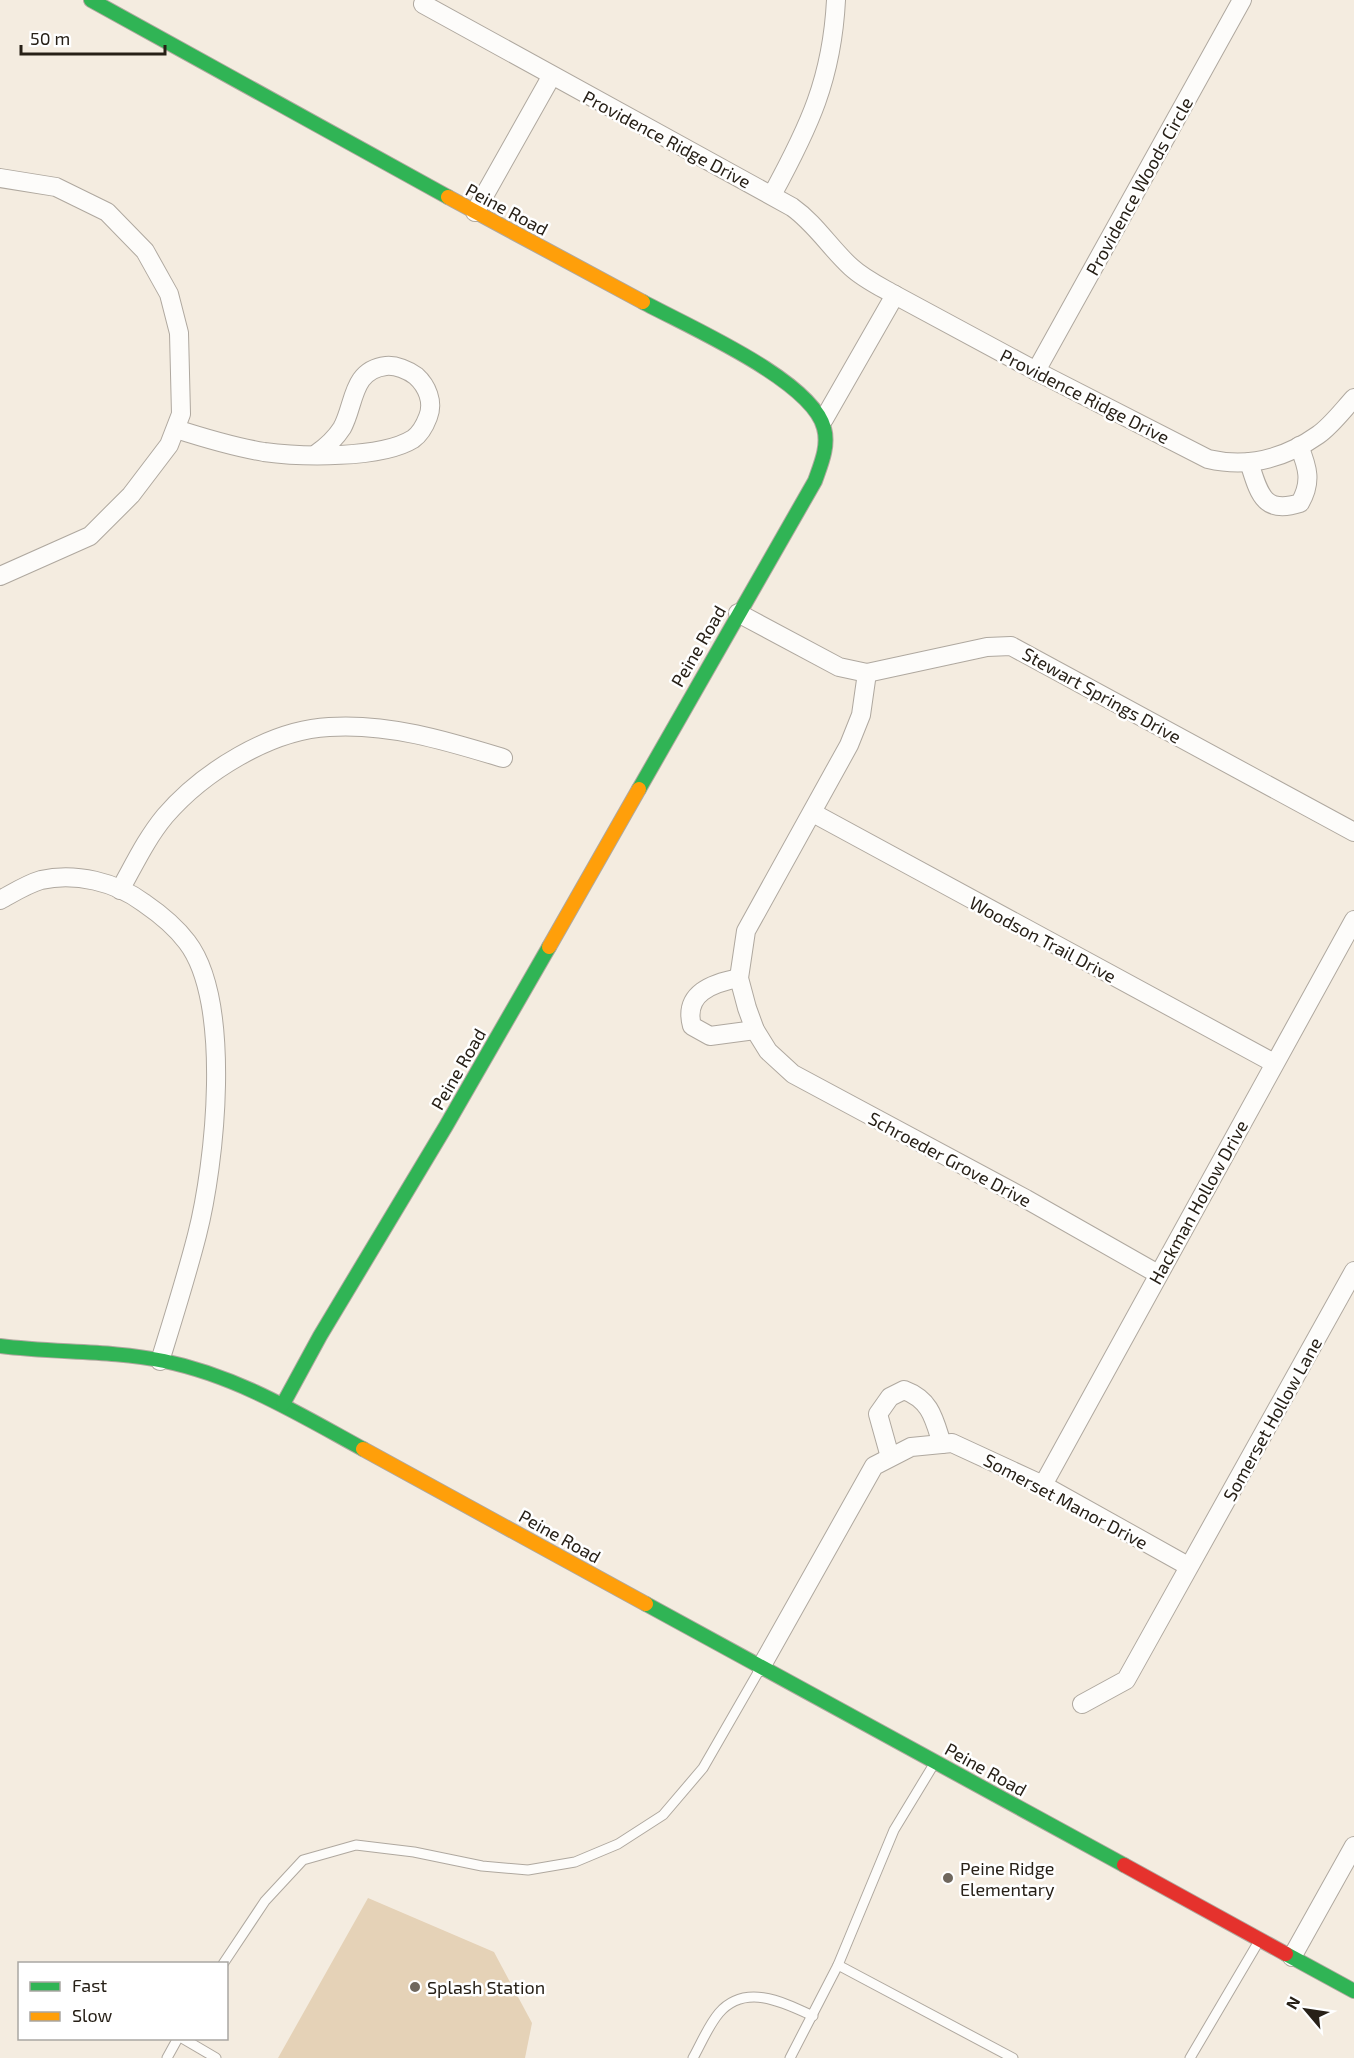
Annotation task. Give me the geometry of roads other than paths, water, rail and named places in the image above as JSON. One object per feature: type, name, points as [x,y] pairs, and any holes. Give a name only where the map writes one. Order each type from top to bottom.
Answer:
[{"type":"street","name":"Peine Road","points":[[91,0],[475,212],[772,372],[810,401],[824,419],[827,430],[827,448],[815,481],[446,1126],[320,1336],[283,1404],[1354,1991]]},
{"type":"street","points":[[772,195],[801,143],[828,71],[836,0]]},
{"type":"street","name":"Providence Woods Circle","points":[[1036,371],[1242,0]]},
{"type":"street","name":"Providence Ridge Drive","points":[[423,4],[772,195],[817,228],[850,266],[865,279],[1036,371],[1208,459],[1231,464],[1280,457],[1320,435],[1354,398]]},
{"type":"street","points":[[475,212],[551,76]]},
{"type":"street","points":[[0,178],[56,187],[107,212],[145,251],[169,294],[179,333],[181,414],[169,445],[131,495],[90,536],[0,576]]},
{"type":"street","points":[[824,419],[895,295]]},
{"type":"street","points":[[176,429],[264,452],[316,454],[378,450],[395,447],[414,438],[425,426],[430,412],[427,390],[412,373],[400,368],[388,366],[367,374],[353,393],[341,429],[316,454]]},
{"type":"street","points":[[1249,462],[1267,503],[1282,508],[1300,503],[1308,490],[1310,477],[1299,446]]},
{"type":"street","name":"Stewart Springs Drive","points":[[738,613],[839,668],[867,673],[987,647],[1011,646],[1354,832]]},
{"type":"street","name":"Schroeder Grove Drive","points":[[867,673],[855,730],[813,813],[746,931],[739,978],[755,1030],[768,1051],[793,1074],[1026,1199],[1158,1274]]},
{"type":"street","points":[[120,890],[143,847],[166,815],[204,780],[242,753],[282,737],[328,727],[383,729],[438,738],[503,758]]},
{"type":"street","name":"Woodson Trail Drive","points":[[813,813],[1274,1062]]},
{"type":"street","points":[[0,900],[40,880],[73,876],[105,883],[138,898],[166,919],[189,944],[203,975],[212,1012],[216,1052],[209,1176],[198,1234],[160,1361]]},
{"type":"street","name":"Hackman Hollow Drive","points":[[1043,1485],[1354,920]]},
{"type":"street","points":[[739,978],[707,988],[692,1002],[688,1014],[692,1026],[710,1036],[755,1030]]},
{"type":"street","name":"Somerset Hollow Lane","points":[[1082,1704],[1126,1680],[1354,1271]]},
{"type":"street","points":[[0,1346],[130,1356],[160,1361],[231,1379],[283,1404]]},
{"type":"street","points":[[890,1457],[878,1414],[890,1397],[904,1390],[920,1396],[933,1416],[942,1444]]},
{"type":"street","name":"Somerset Manor Drive","points":[[761,1667],[874,1466],[911,1447],[952,1443],[1043,1485],[1188,1566]]},
{"type":"street","points":[[1292,1957],[1354,1846]]},
{"type":"lane","points":[[224,1962],[265,1901],[303,1860],[356,1845],[414,1852],[482,1866],[528,1870],[575,1862],[618,1844],[663,1815],[704,1768],[761,1667]]},
{"type":"lane","points":[[790,2058],[838,1965],[894,1830],[935,1762]]},
{"type":"lane","points":[[1190,2058],[1260,1939]]},
{"type":"lane","points":[[838,1965],[1013,2058]]},
{"type":"lane","points":[[693,2058],[719,2014],[734,2001],[753,1996],[782,2001],[813,2016]]},
{"type":"lane","points":[[167,2058],[177,2040]]},
{"type":"lane","points":[[185,2040],[216,2058]]},
{"type":"place","name":"Peine Ridge Elementary","points":[[948,1878]]},
{"type":"place","name":"Splash Station","points":[[415,1987]]}]
